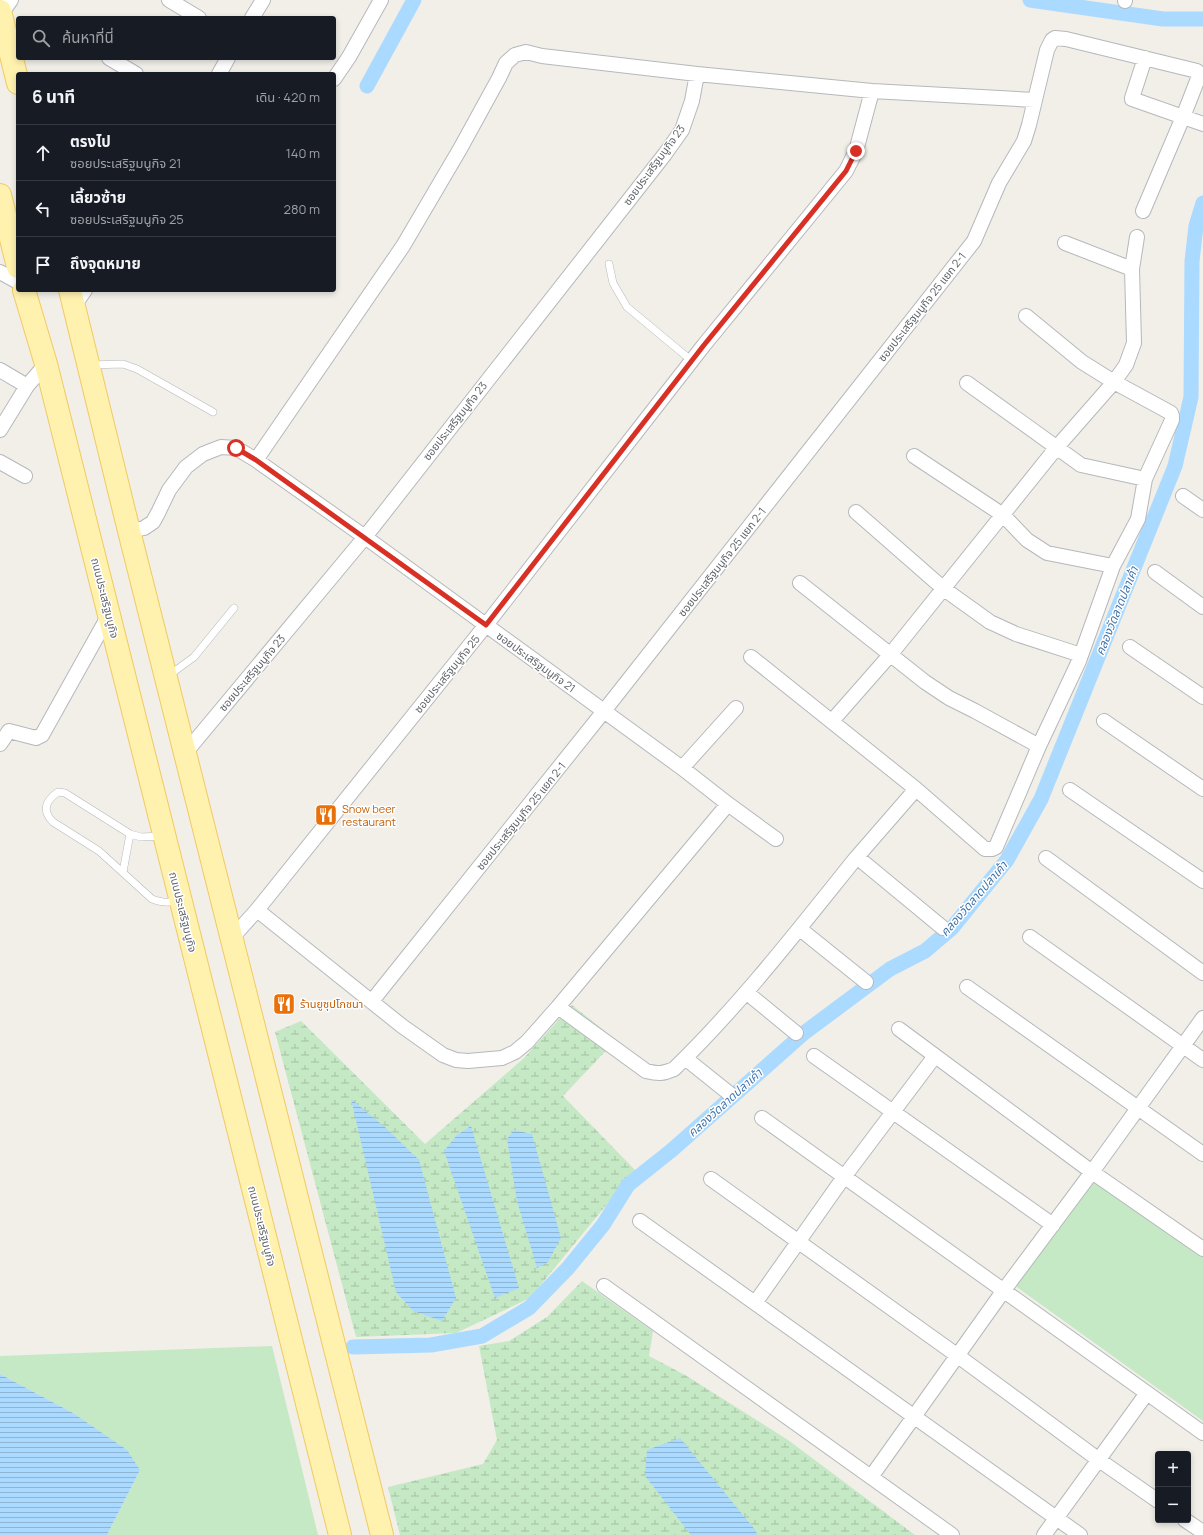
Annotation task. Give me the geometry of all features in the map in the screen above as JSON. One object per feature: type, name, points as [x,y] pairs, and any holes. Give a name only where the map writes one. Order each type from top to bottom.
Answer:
[{"type":"main road","points":[[4,8],[16,72]]},
{"type":"main road","points":[[0,194],[16,259]]},
{"type":"main road","name":"ถนนประเสริฐมนูกิจ","points":[[25,292],[46,364],[340,1535]]},
{"type":"main road","points":[[77,295],[88,365],[382,1535]]},
{"type":"street","points":[[169,0],[196,16]]},
{"type":"street","points":[[253,16],[262,0]]},
{"type":"street","points":[[336,76],[349,57],[381,0]]},
{"type":"street","name":"ซอยประเสริฐมนูกิจ 25 แยก 2-1","points":[[372,1001],[604,711],[974,241],[999,183],[1024,141],[1047,50],[1052,40],[1055,38],[1066,39],[1146,58]]},
{"type":"street","points":[[256,460],[403,246],[460,149],[506,63],[515,55],[526,52],[542,56],[697,74],[872,91],[1034,100]]},
{"type":"street","points":[[1143,211],[1183,117],[1199,76],[1197,71],[1146,58],[1132,99],[1183,117],[1203,124]]},
{"type":"street","points":[[112,60],[133,72]]},
{"type":"street","points":[[220,72],[227,60]]},
{"type":"street","name":"ซอยประเสริฐมนูกิจ 23","points":[[186,752],[365,537],[665,154],[682,130],[692,102],[697,74]]},
{"type":"street","name":"ซอยประเสริฐมนูกิจ 25","points":[[231,939],[257,910],[486,625],[692,361],[846,171],[856,151],[872,91]]},
{"type":"street","points":[[832,721],[890,655],[1057,447],[1114,382],[1126,365],[1134,344],[1132,268],[1137,237]]},
{"type":"street","points":[[1065,242],[1132,268]]},
{"type":"street","points":[[0,272],[16,281]]},
{"type":"street","points":[[751,657],[916,789],[985,849],[992,849],[996,846],[1039,746],[1079,661],[1113,566],[1138,519],[1145,480],[1172,420],[1171,413],[1114,382],[1082,362],[1026,316]]},
{"type":"street","points":[[0,430],[27,386],[46,364]]},
{"type":"street","points":[[0,370],[27,386]]},
{"type":"street","points":[[967,383],[1081,465],[1145,480]]},
{"type":"street","name":"ซอยประเสริฐมนูกิจ 21","points":[[129,531],[144,528],[153,522],[169,490],[186,467],[203,454],[221,447],[236,448],[256,460],[365,537],[682,768],[776,839]]},
{"type":"street","points":[[914,456],[1003,515],[1027,540],[1047,553],[1113,566]]},
{"type":"street","points":[[0,462],[25,476]]},
{"type":"street","points":[[1183,496],[1203,510]]},
{"type":"street","points":[[856,512],[944,589],[990,622],[1016,634],[1081,655]]},
{"type":"street","points":[[1155,572],[1203,607]]},
{"type":"street","points":[[800,583],[890,655],[949,698],[976,711],[1039,746]]},
{"type":"street","points":[[0,744],[9,731],[36,738],[42,735],[109,615]]},
{"type":"street","points":[[1130,647],[1203,697]]},
{"type":"street","points":[[682,768],[736,708]]},
{"type":"street","points":[[1104,721],[1203,789]]},
{"type":"street","points":[[558,1007],[646,1071],[664,1074],[674,1069],[746,992],[800,929],[857,857],[916,789]]},
{"type":"street","points":[[1070,790],[1203,881]]},
{"type":"street","points":[[257,910],[402,1026],[442,1055],[456,1060],[468,1061],[502,1058],[515,1052],[527,1042],[728,804]]},
{"type":"street","points":[[857,857],[943,928]]},
{"type":"street","points":[[1046,858],[1203,973]]},
{"type":"street","points":[[800,929],[866,982]]},
{"type":"street","points":[[1030,937],[1203,1060]]},
{"type":"street","points":[[967,987],[1203,1154]]},
{"type":"street","points":[[746,992],[796,1033]]},
{"type":"street","points":[[871,1477],[1004,1290],[1139,1109],[1203,1018]]},
{"type":"street","points":[[899,1029],[1092,1172],[1203,1249]]},
{"type":"street","points":[[814,1056],[1053,1225]]},
{"type":"street","points":[[755,1303],[892,1111],[935,1056]]},
{"type":"street","points":[[685,1058],[730,1094]]},
{"type":"street","points":[[762,1118],[1203,1433]]},
{"type":"street","points":[[711,1179],[1155,1499]]},
{"type":"street","points":[[640,1221],[1080,1535]]},
{"type":"street","points":[[604,1286],[952,1535]]},
{"type":"street","points":[[1044,1535],[1147,1393]]},
{"type":"street","points":[[1190,1523],[1203,1532]]},
{"type":"lane","points":[[609,264],[613,283],[627,307],[692,361]]},
{"type":"lane","points":[[88,365],[123,364],[130,366],[212,412]]},
{"type":"lane","points":[[167,678],[194,657],[234,608]]},
{"type":"lane","points":[[164,836],[141,837],[130,834],[65,793],[58,792],[54,795],[47,804],[45,812],[53,822],[99,851],[152,899],[161,903],[180,900]]},
{"type":"lane","points":[[123,872],[130,834]]},
{"type":"green space","points":[[572,1005],[616,1040],[563,1096],[635,1170],[530,1298],[456,1333],[356,1337],[275,1032],[301,1021],[425,1144],[523,1059]]},
{"type":"green space","points":[[1089,1162],[1203,1243],[1203,1421],[1004,1278]]},
{"type":"green space","points":[[582,1281],[653,1331],[649,1356],[685,1375],[788,1440],[915,1535],[400,1535],[388,1487],[483,1464],[497,1440],[479,1346],[509,1341],[547,1317]]},
{"type":"green space","points":[[272,1346],[318,1535],[107,1535],[140,1470],[73,1413],[0,1374],[0,1356]]},
{"type":"water","points":[[351,1099],[386,1128],[419,1160],[456,1298],[442,1321],[413,1311],[396,1292]]},
{"type":"water","points":[[471,1126],[519,1288],[495,1298],[444,1151],[457,1135]]},
{"type":"water","points":[[514,1130],[532,1134],[561,1238],[548,1262],[537,1268],[517,1201],[507,1139]]},
{"type":"water","points":[[0,1374],[73,1413],[127,1450],[140,1470],[107,1535],[0,1535]]},
{"type":"water","points":[[680,1438],[756,1531],[757,1535],[691,1535],[645,1476],[647,1450]]},
{"type":"waterway","points":[[367,86],[414,0]]},
{"type":"waterway","points":[[1030,0],[1163,19],[1203,19]]},
{"type":"waterway","name":"คลองวัดลาดปลาเค้า","points":[[353,1347],[431,1345],[482,1336],[529,1308],[568,1268],[603,1225],[628,1185],[672,1150],[804,1033],[890,969],[925,951],[952,928],[1007,860],[1041,799],[1175,466],[1191,397],[1192,261],[1196,226],[1203,203]]},
{"type":"place","name":"Snow beer restaurant","points":[[326,815]]},
{"type":"place","name":"ร้านยูซุปโภชนา","points":[[284,1004]]},
{"type":"route","points":[[236,448],[256,460],[365,537],[486,625],[704,345],[846,171],[856,151]]}]
